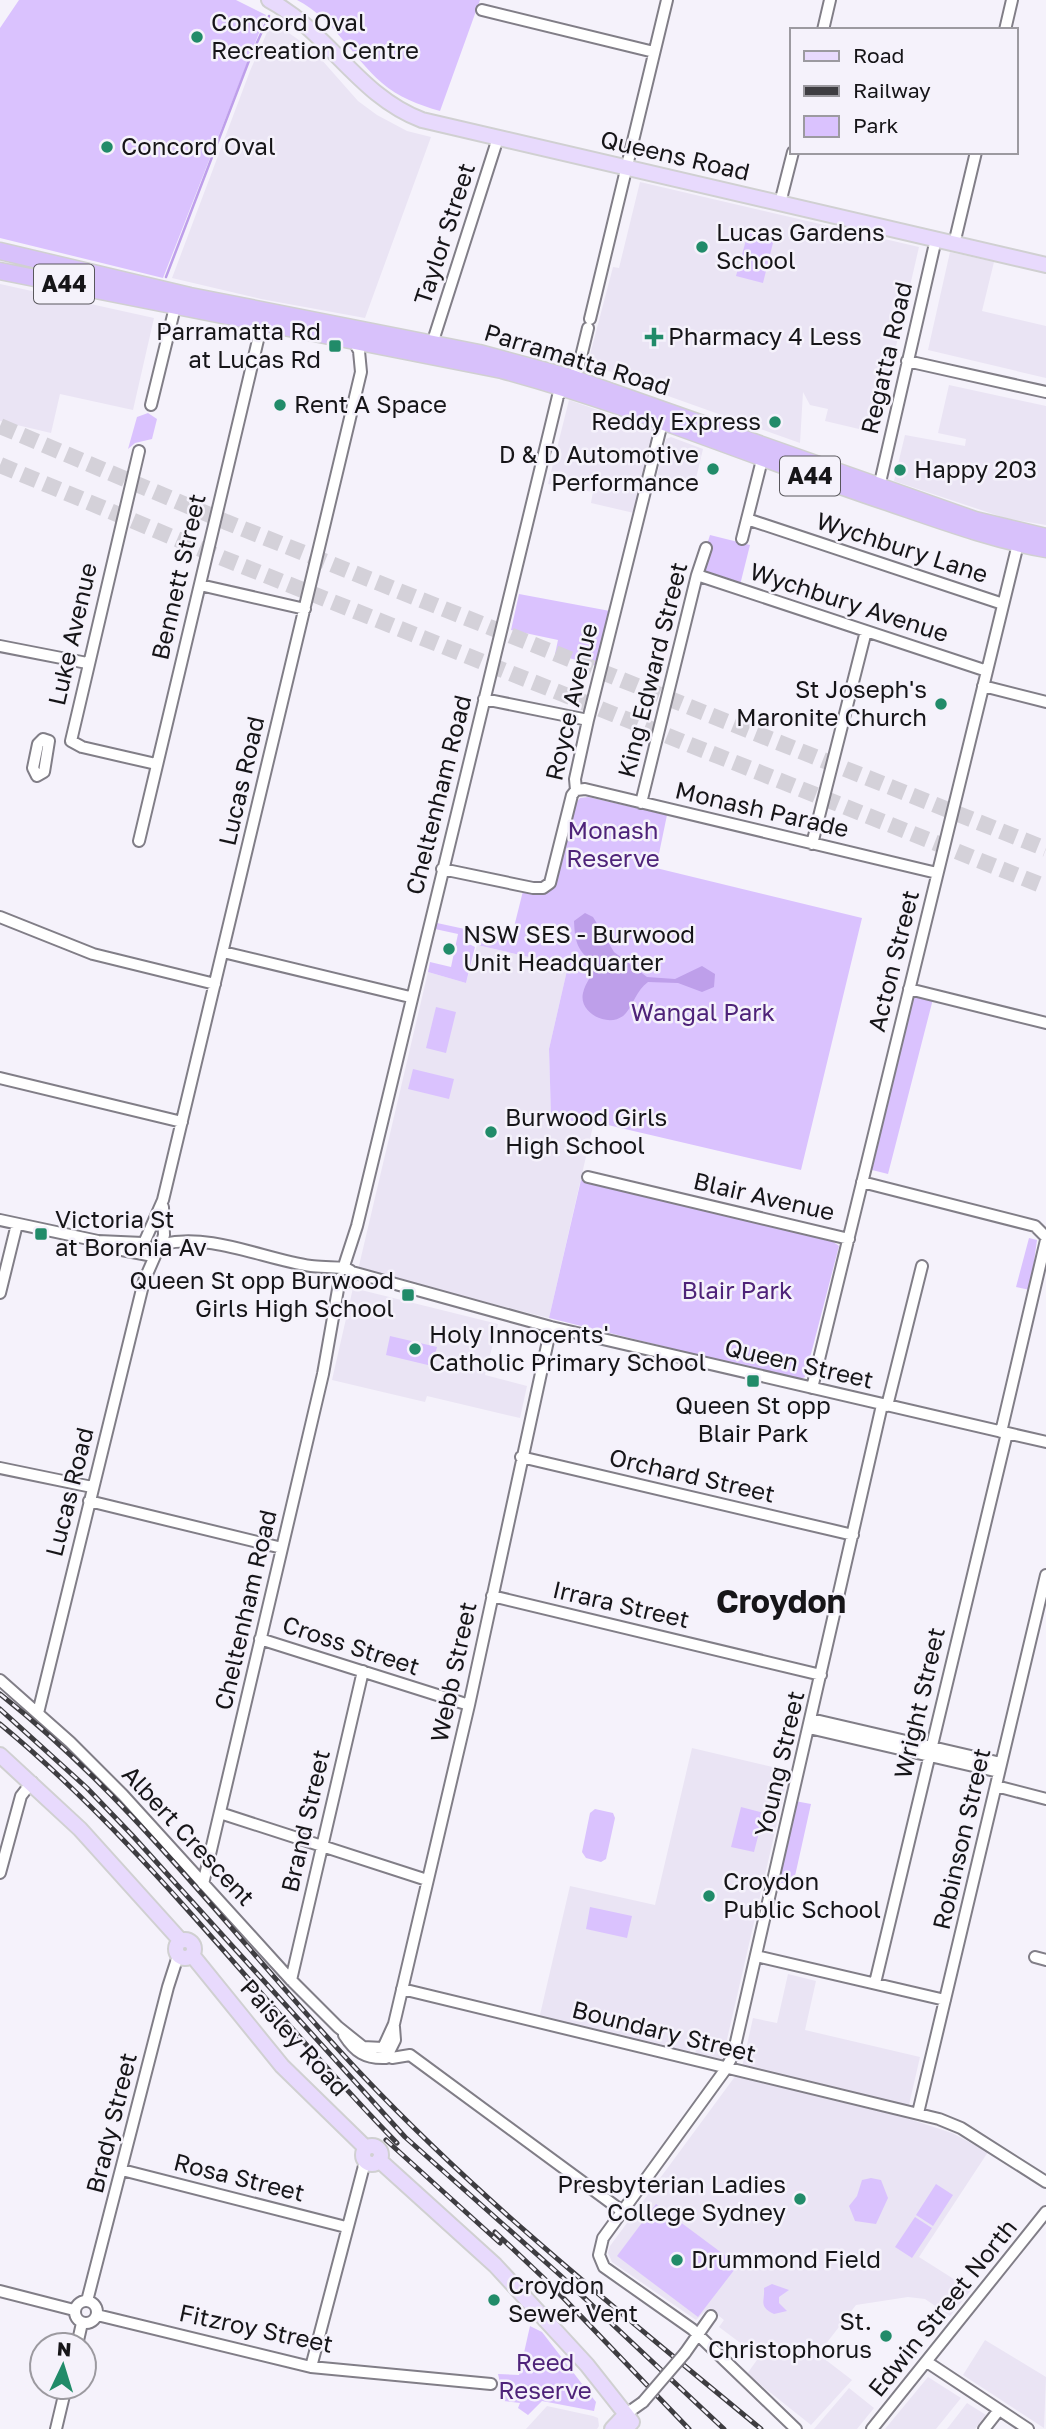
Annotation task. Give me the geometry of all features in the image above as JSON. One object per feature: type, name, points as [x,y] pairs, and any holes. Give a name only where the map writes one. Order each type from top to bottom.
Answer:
[{"type":"highway","name":"Parramatta Road","points":[[0,251],[99,283]]},
{"type":"highway","name":"Parramatta Road","points":[[0,271],[99,283],[504,358],[762,460],[1018,544],[1046,549]]},
{"type":"highway","name":"Parramatta Road","points":[[177,299],[262,323],[568,383],[975,520],[1046,537]]},
{"type":"main road","name":"Queens Road","points":[[269,0],[294,14],[322,38],[359,80],[391,106],[422,120],[1046,265]]},
{"type":"main road","name":"Paisley Road","points":[[0,1755],[32,1782],[125,1876],[282,2066],[370,2156],[495,2265],[628,2419]]},
{"type":"street","name":"Cheltenham Road","points":[[203,1884],[410,997],[558,396],[578,369],[667,0]]},
{"type":"street","points":[[823,28],[830,0]]},
{"type":"street","points":[[1005,28],[1012,0]]},
{"type":"street","points":[[482,10],[654,52]]},
{"type":"street","name":"Taylor Street","points":[[432,344],[498,138]]},
{"type":"street","points":[[780,203],[792,154]]},
{"type":"street","points":[[954,244],[976,154]]},
{"type":"street","name":"Regatta Road","points":[[879,487],[936,239]]},
{"type":"street","points":[[150,405],[177,299]]},
{"type":"street","name":"Bennett Street","points":[[139,841],[262,323]]},
{"type":"street","name":"Lucas Road","points":[[354,341],[359,349],[361,372]]},
{"type":"street","name":"Lucas Road","points":[[144,1281],[143,1248],[163,1200],[361,372],[376,346]]},
{"type":"street","points":[[907,361],[1046,392]]},
{"type":"street","name":"Royce Avenue","points":[[442,869],[544,888],[552,878],[572,795],[576,790],[575,779],[588,720],[662,422]]},
{"type":"street","name":"Luke Avenue","points":[[139,451],[87,663],[71,741],[82,747],[156,764]]},
{"type":"street","points":[[742,539],[762,460]]},
{"type":"street","name":"Wychbury Lane","points":[[747,519],[1003,604]]},
{"type":"street","name":"Acton Street","points":[[812,1388],[1018,544]]},
{"type":"street","name":"King Edward Street","points":[[640,803],[706,548]]},
{"type":"street","name":"Wychbury Avenue","points":[[697,575],[987,671]]},
{"type":"street","points":[[200,585],[304,609]]},
{"type":"street","points":[[812,844],[866,631]]},
{"type":"street","points":[[0,646],[87,663]]},
{"type":"street","points":[[983,687],[1046,702]]},
{"type":"street","points":[[484,699],[588,720]]},
{"type":"street","points":[[50,744],[71,741]]},
{"type":"street","name":"Monash Parade","points":[[576,790],[585,789],[937,873]]},
{"type":"street","points":[[0,917],[93,954],[215,984]]},
{"type":"street","points":[[223,951],[410,997]]},
{"type":"street","points":[[909,989],[1046,1023]]},
{"type":"street","points":[[0,1078],[182,1122]]},
{"type":"street","name":"Blair Avenue","points":[[588,1177],[849,1239]]},
{"type":"street","points":[[862,1182],[1044,1236]]},
{"type":"street","name":"Lucas Road","points":[[38,1713],[144,1281],[161,1241],[163,1200]]},
{"type":"street","name":"Queen Street","points":[[0,1220],[143,1248],[148,1255],[161,1241],[215,1244],[381,1282],[551,1327],[1046,1442]]},
{"type":"street","points":[[0,1293],[17,1224]]},
{"type":"street","name":"Wright Street","points":[[875,1983],[1004,1432],[1044,1236]]},
{"type":"street","name":"Young Street","points":[[698,2336],[601,2263],[598,2255],[601,2242],[725,2070],[734,2050],[853,1535],[922,1266]]},
{"type":"street","name":"Webb Street","points":[[386,2051],[395,2040],[394,2024],[469,1705],[551,1327]]},
{"type":"street","name":"Orchard Street","points":[[521,1457],[853,1535]]},
{"type":"street","points":[[0,1468],[92,1487]]},
{"type":"street","points":[[89,1501],[282,1548]]},
{"type":"street","name":"Robinson Street","points":[[918,2113],[1046,1575]]},
{"type":"street","name":"Irrara Street","points":[[492,1596],[821,1675]]},
{"type":"street","name":"Cross Street","points":[[260,1639],[469,1705]]},
{"type":"street","name":"Brand Street","points":[[291,1980],[363,1671]]},
{"type":"street","name":"Albert Crescent","points":[[0,1680],[123,1795],[291,1980],[338,2027],[352,2048],[379,2058],[386,2051]]},
{"type":"street","points":[[810,1724],[1000,1768]]},
{"type":"street","points":[[0,1873],[21,1796],[32,1782]]},
{"type":"street","points":[[996,1786],[1046,1799]]},
{"type":"street","points":[[220,1813],[427,1880]]},
{"type":"street","name":"Brady Street","points":[[88,2301],[184,1950]]},
{"type":"street","points":[[756,1956],[945,2000]]},
{"type":"street","name":"Boundary Street","points":[[402,1989],[725,2070],[918,2113],[956,2125],[1046,2182]]},
{"type":"street","points":[[386,2051],[392,2057],[410,2055],[622,2211]]},
{"type":"street","points":[[311,2367],[346,2227],[370,2156]]},
{"type":"street","name":"Rosa Street","points":[[122,2170],[346,2227]]},
{"type":"street","name":"Edwin Street North","points":[[872,2429],[1046,2213]]},
{"type":"street","points":[[0,2291],[75,2310]]},
{"type":"street","points":[[88,2301],[96,2308],[97,2315],[92,2321],[82,2323],[76,2318],[75,2310],[81,2302],[88,2301]]},
{"type":"street","name":"Fitzroy Street","points":[[97,2315],[311,2367],[491,2384]]},
{"type":"street","points":[[628,2419],[685,2353],[711,2316]]},
{"type":"street","points":[[80,2331],[82,2323]]},
{"type":"street","points":[[698,2336],[796,2429]]},
{"type":"street","points":[[927,2362],[1028,2429]]},
{"type":"street","points":[[56,2429],[63,2401]]},
{"type":"street","points":[[984,2429],[999,2410]]},
{"type":"shaded area","points":[[272,21],[313,50],[358,101],[377,115],[407,131],[431,137],[365,318],[261,299],[172,278],[250,71]]},
{"type":"shaded area","points":[[640,182],[919,247],[876,433],[825,421],[828,409],[810,405],[803,392],[800,443],[643,387],[644,380],[587,366],[613,267],[619,268]]},
{"type":"shaded area","points":[[950,252],[994,262],[982,311],[1046,326],[1046,378],[928,350]]},
{"type":"shaded area","points":[[0,284],[154,318],[133,410],[60,394],[51,433],[0,421]]},
{"type":"shaded area","points":[[949,385],[1046,406],[1046,525],[1005,518],[894,481],[905,435],[965,446],[966,439],[938,433]]},
{"type":"shaded area","points":[[569,400],[655,430],[634,513],[591,503],[593,492],[548,484]]},
{"type":"shaded area","points":[[671,437],[703,449],[694,487],[657,475],[666,439]]},
{"type":"shaded area","points":[[585,913],[593,917],[614,952],[647,977],[675,979],[702,966],[715,974],[714,987],[702,992],[678,983],[648,982],[620,1018],[605,1020],[597,1017],[583,1001],[592,962],[577,944],[575,934],[574,921]]},
{"type":"shaded area","name":"Burwood Girls High School","points":[[477,945],[568,966],[549,1049],[551,1115],[593,1126],[549,1318],[358,1270],[428,972],[466,983]]},
{"type":"shaded area","name":"Holy Innocents' Catholic Primary School","points":[[353,1288],[498,1324],[485,1375],[527,1386],[520,1418],[427,1396],[425,1402],[332,1380]]},
{"type":"shaded area","name":"Croydon Public School","points":[[692,1748],[789,1771],[722,2061],[695,2055],[696,2048],[691,2047],[689,2054],[539,2019],[570,1886],[655,1905]]},
{"type":"shaded area","name":"Presbyterian Ladies College Sydney","points":[[788,1974],[816,1981],[805,2030],[920,2057],[906,2118],[952,2133],[988,2152],[919,2257],[971,2290],[950,2316],[925,2299],[908,2297],[856,2305],[818,2354],[852,2380],[811,2425],[747,2374],[759,2357],[719,2327],[724,2320],[709,2308],[696,2320],[612,2262],[608,2253],[610,2246],[742,2067],[753,2018],[777,2023]]},
{"type":"shaded area","points":[[985,2340],[1046,2377],[1044,2428],[963,2375]]},
{"type":"shaded area","points":[[928,2377],[961,2398],[936,2429],[885,2429]]},
{"type":"shaded area","points":[[849,2388],[874,2408],[857,2429],[814,2429]]},
{"type":"shaded area","points":[[967,2403],[986,2415],[975,2429],[947,2429]]},
{"type":"shaded area","points":[[547,2406],[593,2416],[598,2418],[599,2426],[597,2429],[526,2429]]},
{"type":"green space","name":"Concord Oval","points":[[19,0],[236,0],[266,15],[163,278],[0,238],[0,28]]},
{"type":"green space","points":[[297,0],[480,0],[440,111],[409,100],[388,88],[371,73],[322,17]]},
{"type":"green space","points":[[748,233],[774,239],[763,283],[736,276]]},
{"type":"green space","points":[[148,413],[157,419],[152,439],[135,443],[128,449],[137,417]]},
{"type":"green space","points":[[710,535],[750,545],[739,589],[697,575]]},
{"type":"green space","points":[[519,594],[610,611],[597,666],[555,654],[558,640],[511,630]]},
{"type":"green space","name":"Wangal Park","points":[[588,797],[667,815],[656,868],[862,918],[801,1170],[595,1122],[593,1126],[551,1116],[549,1049],[568,966],[477,945],[478,938],[465,935],[463,941],[475,947],[466,983],[428,972],[430,962],[451,967],[458,934],[435,929],[437,923],[511,939],[523,891],[541,895],[555,884],[575,804],[580,798]]},
{"type":"green space","points":[[914,994],[933,999],[888,1174],[872,1170]]},
{"type":"green space","points":[[436,1007],[456,1012],[446,1053],[426,1048]]},
{"type":"green space","points":[[413,1069],[454,1079],[449,1099],[408,1089]]},
{"type":"green space","name":"Blair Park","points":[[581,1180],[832,1241],[839,1246],[805,1377],[799,1380],[549,1318]]},
{"type":"green space","points":[[1029,1238],[1037,1240],[1030,1290],[1016,1287]]},
{"type":"green space","points":[[390,1336],[437,1347],[432,1366],[386,1355]]},
{"type":"green space","points":[[795,1801],[811,1804],[793,1885],[777,1882]]},
{"type":"green space","points":[[741,1807],[764,1813],[754,1852],[731,1847]]},
{"type":"green space","points":[[595,1809],[613,1813],[615,1818],[606,1859],[601,1862],[586,1858],[582,1852],[590,1813]]},
{"type":"green space","points":[[590,1907],[632,1916],[627,1938],[586,1929]]},
{"type":"green space","points":[[862,2180],[881,2180],[888,2198],[876,2224],[855,2221],[849,2206],[857,2196]]},
{"type":"green space","points":[[936,2184],[953,2195],[933,2226],[916,2215]]},
{"type":"green space","name":"Drummond Field","points":[[656,2204],[738,2265],[698,2317],[617,2256]]},
{"type":"green space","points":[[915,2217],[932,2228],[912,2258],[895,2247]]},
{"type":"green space","points":[[772,2284],[789,2290],[779,2297],[779,2303],[787,2311],[774,2314],[764,2306],[764,2288]]},
{"type":"green space","name":"Reed Reserve","points":[[530,2326],[542,2332],[596,2402],[594,2411],[542,2401],[528,2415],[518,2408],[520,2403],[504,2401],[498,2374],[519,2375]]},
{"type":"waterway","points":[[166,277],[250,58],[269,16]]},
{"type":"tunnel","points":[[0,426],[226,522],[1046,849]]},
{"type":"tunnel","points":[[0,465],[215,555],[1046,887]]},
{"type":"railway","points":[[0,1694],[50,1736],[144,1829],[318,2027],[410,2124],[507,2215],[607,2302],[761,2429]]},
{"type":"railway","points":[[0,1709],[87,1788],[132,1835],[405,2137],[560,2275],[724,2429]]},
{"type":"railway","points":[[0,1724],[54,1771],[106,1822],[397,2143]]},
{"type":"railway","points":[[386,2140],[500,2243]]},
{"type":"railway","points":[[495,2232],[551,2285],[689,2429]]},
{"type":"place","name":"Concord Oval Recreation Centre","points":[[197,37]]},
{"type":"place","name":"Concord Oval","points":[[107,147]]},
{"type":"place","name":"Lucas Gardens School","points":[[702,247]]},
{"type":"place","name":"Pharmacy 4 Less","points":[[654,337]]},
{"type":"place","name":"Parramatta Rd at Lucas Rd","points":[[335,346]]},
{"type":"place","name":"Rent A Space","points":[[280,405]]},
{"type":"place","name":"Reddy Express","points":[[775,422]]},
{"type":"place","name":"D & D Automotive Performance","points":[[713,469]]},
{"type":"place","name":"Happy 203","points":[[900,470]]},
{"type":"place","name":"St Joseph's Maronite Church","points":[[941,704]]},
{"type":"place","name":"NSW SES - Burwood Unit Headquarter","points":[[449,949]]},
{"type":"place","name":"Burwood Girls High School","points":[[491,1132]]},
{"type":"place","name":"Victoria St at Boronia Av","points":[[41,1234]]},
{"type":"place","name":"Queen St opp Burwood Girls High School","points":[[408,1295]]},
{"type":"place","name":"Holy Innocents' Catholic Primary School","points":[[415,1349]]},
{"type":"place","name":"Queen St opp Blair Park","points":[[753,1381]]},
{"type":"place","name":"Croydon Public School","points":[[709,1896]]},
{"type":"place","name":"Presbyterian Ladies College Sydney","points":[[800,2199]]},
{"type":"place","name":"Drummond Field","points":[[677,2260]]},
{"type":"place","name":"Croydon Sewer Vent","points":[[494,2300]]},
{"type":"place","name":"St. Christophorus","points":[[886,2336]]},
{"type":"district","name":"Croydon","points":[[781,1602]]},
{"type":"park label","name":"Monash Reserve","points":[[613,845]]}]
